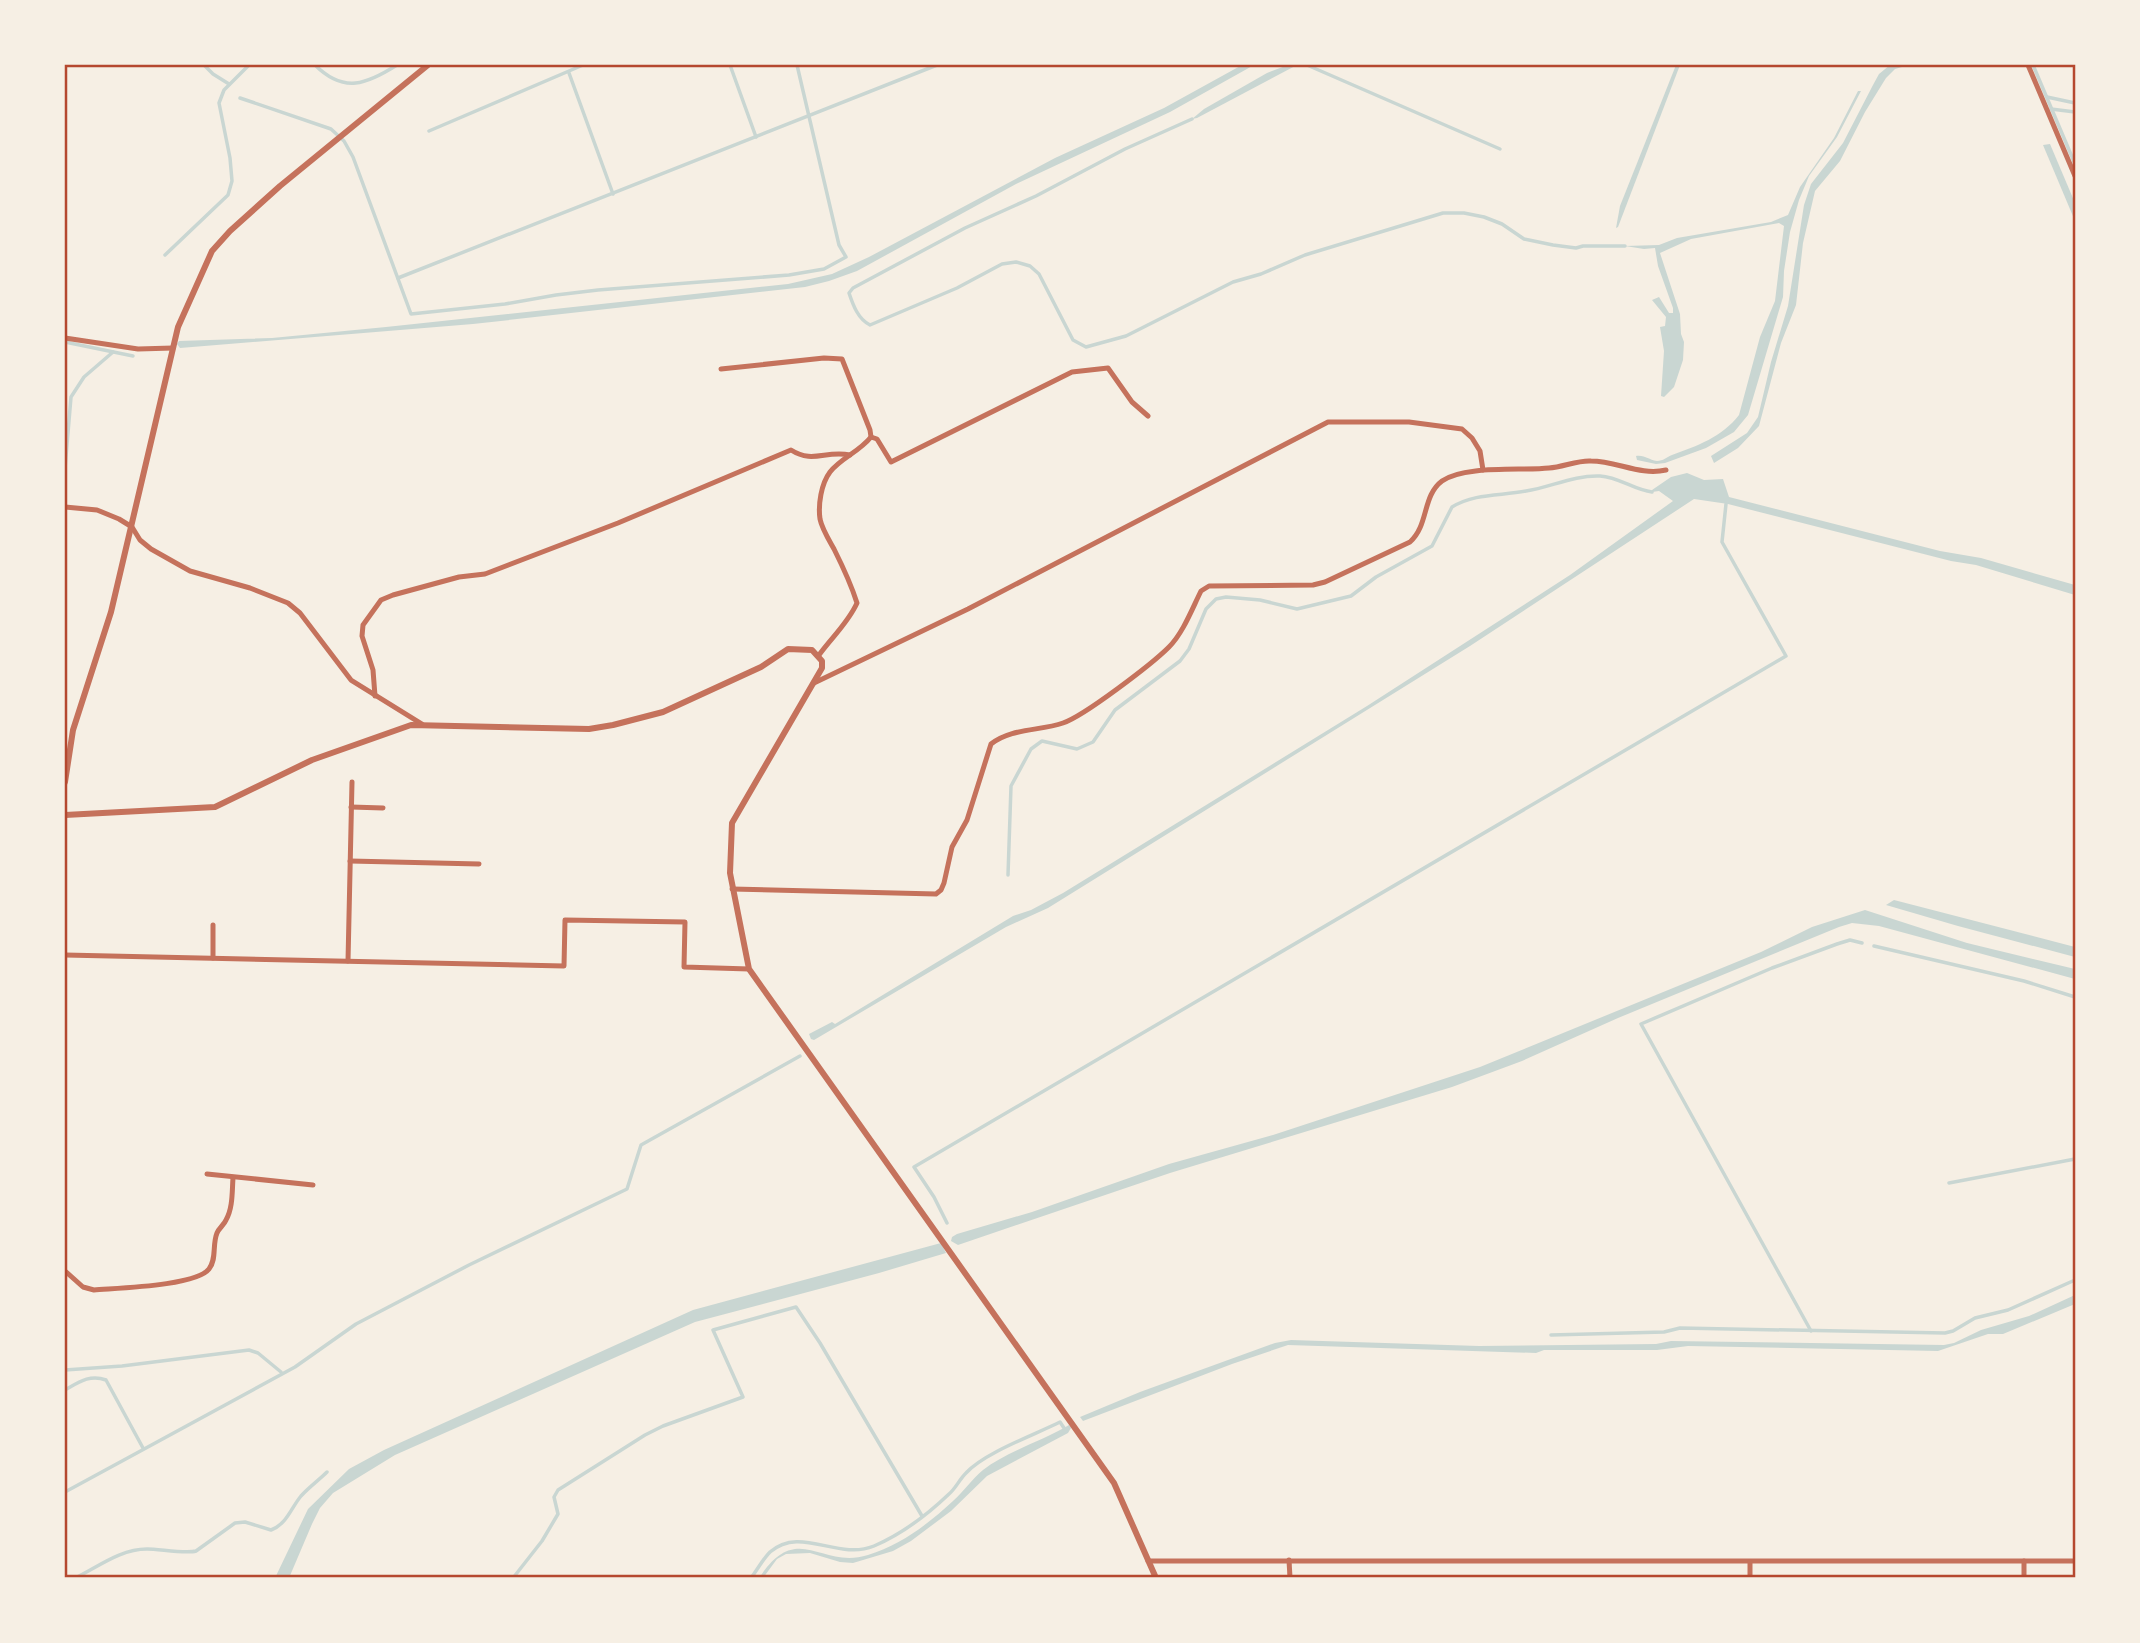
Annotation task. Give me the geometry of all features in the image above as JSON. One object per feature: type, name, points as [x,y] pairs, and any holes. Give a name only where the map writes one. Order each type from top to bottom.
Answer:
[{"type":"street","points":[[65,782],[73,730],[111,612],[178,327],[212,251],[230,231],[428,65]]},
{"type":"street","points":[[2028,65],[2075,176]]},
{"type":"street","points":[[65,338],[138,349],[173,348]]},
{"type":"street","points":[[722,369],[824,358],[842,359],[866,418],[870,437],[863,446],[829,473],[820,503],[820,521],[857,603],[849,620],[819,654]]},
{"type":"street","points":[[870,437],[877,439],[891,461],[1072,372],[1108,368],[1132,402],[1148,416]]},
{"type":"street","points":[[814,683],[968,609],[1328,422],[1409,422],[1462,429],[1480,451],[1483,470]]},
{"type":"street","points":[[375,696],[373,670],[362,636],[363,625],[381,600],[459,577],[485,574],[618,523],[791,450],[810,458],[833,452],[850,455]]},
{"type":"street","points":[[732,888],[936,894],[944,883],[952,847],[967,820],[991,744],[999,738],[1063,723],[1087,709],[1169,647],[1201,591],[1209,586],[1299,586],[1325,582],[1410,542],[1418,535],[1424,523],[1428,501],[1434,489],[1452,476],[1483,470],[1548,468],[1588,460],[1653,473],[1666,470]]},
{"type":"street","points":[[65,507],[97,510],[119,519],[132,527],[140,540],[151,549],[190,570],[288,603],[300,613],[351,680],[422,724]]},
{"type":"street","points":[[65,815],[215,807],[312,760],[411,725],[589,729],[613,725],[663,712],[761,667],[788,649],[804,648],[819,654],[822,668],[732,823],[730,873],[749,969],[1114,1483],[1156,1578]]},
{"type":"street","points":[[348,961],[352,782]]},
{"type":"street","points":[[351,807],[383,808]]},
{"type":"street","points":[[350,861],[479,864]]},
{"type":"street","points":[[65,955],[564,966],[565,920],[685,922],[684,967],[749,969]]},
{"type":"street","points":[[213,925],[213,958]]},
{"type":"street","points":[[207,1174],[313,1185]]},
{"type":"street","points":[[65,1270],[83,1287],[94,1290],[170,1283],[208,1272],[214,1262],[218,1231],[230,1210],[233,1178]]},
{"type":"street","points":[[1289,1560],[1290,1578]]},
{"type":"street","points":[[1148,1561],[2075,1561]]},
{"type":"street","points":[[2024,1561],[2024,1578]]},
{"type":"street","points":[[1750,1562],[1750,1578]]},
{"type":"shaded area","points":[[1242,65],[1254,65],[1170,112],[1016,184],[857,271],[829,281],[805,287],[473,324],[180,348],[177,344],[179,341],[272,338],[386,327],[788,284],[832,274],[1055,158],[1164,108]]},
{"type":"shaded area","points":[[1288,65],[1297,65],[1192,119],[1204,109],[1267,73]]},
{"type":"shaded area","points":[[1676,65],[1680,65],[1616,228],[1620,206]]},
{"type":"shaded area","points":[[1890,65],[1909,65],[1895,69],[1886,78],[1840,161],[1815,191],[1803,243],[1796,305],[1781,343],[1759,426],[1738,448],[1714,463],[1711,456],[1747,433],[1758,417],[1788,306],[1804,205],[1811,184],[1843,143],[1879,74]]},
{"type":"shaded area","points":[[1858,91],[1861,91],[1837,137],[1809,176],[1799,200],[1790,232],[1783,297],[1748,415],[1734,432],[1706,448],[1665,463],[1637,460],[1636,456],[1661,460],[1700,444],[1717,435],[1739,415],[1760,337],[1775,301],[1784,226],[1779,223],[1691,239],[1660,253],[1680,314],[1684,342],[1683,360],[1674,387],[1664,397],[1661,396],[1664,351],[1660,327],[1665,326],[1666,317],[1652,300],[1659,297],[1669,313],[1673,313],[1673,308],[1658,266],[1655,248],[1625,246],[1659,245],[1677,238],[1771,222],[1788,215],[1800,187],[1834,138]]},
{"type":"shaded area","points":[[2050,144],[2075,203],[2075,221],[2043,145]]},
{"type":"shaded area","points":[[1687,473],[1704,480],[1723,479],[1729,497],[1940,551],[1981,558],[2075,585],[2075,595],[1976,565],[1728,504],[1694,499],[1470,646],[1048,908],[1006,927],[814,1040],[811,1039],[809,1034],[832,1022],[835,1024],[1013,916],[1063,893],[1367,706],[1570,575],[1673,501],[1659,491],[1652,490],[1671,477]]},
{"type":"shaded area","points":[[1894,900],[2075,947],[2075,957],[1886,905]]},
{"type":"shaded area","points":[[1865,910],[1967,943],[2075,969],[2075,979],[1879,926],[1852,923],[1618,1018],[1522,1061],[1452,1087],[1170,1173],[958,1245],[951,1241],[957,1234],[1032,1212],[1169,1164],[1273,1135],[1480,1067],[1761,952],[1812,927]]},
{"type":"shaded area","points":[[941,1243],[946,1253],[695,1322],[395,1455],[333,1493],[320,1508],[289,1578],[275,1578],[308,1509],[349,1469],[384,1450],[693,1310]]},
{"type":"shaded area","points":[[2075,1295],[2075,1304],[2003,1334],[1988,1334],[1938,1351],[1688,1346],[1657,1350],[1544,1350],[1536,1353],[1288,1345],[1083,1421],[1080,1417],[1140,1392],[1275,1343],[1291,1340],[1479,1346],[1656,1344],[1671,1341],[1944,1345],[1981,1330],[2029,1316]]},
{"type":"shaded area","points":[[1069,1425],[1071,1428],[1068,1433],[987,1476],[951,1511],[893,1551],[853,1563],[810,1553],[786,1554],[777,1559],[763,1578],[759,1578],[773,1561],[786,1552],[798,1549],[851,1558],[892,1546],[934,1518],[993,1463]]},
{"type":"waterway","points":[[204,65],[229,84]]},
{"type":"waterway","points":[[165,255],[228,195],[232,181],[230,158],[219,103],[224,90],[249,65]]},
{"type":"waterway","points":[[315,65],[336,80],[346,83],[366,81],[397,65]]},
{"type":"waterway","points":[[429,131],[583,65]]},
{"type":"waterway","points":[[730,65],[756,137]]},
{"type":"waterway","points":[[240,98],[331,129],[344,141],[353,157],[411,314],[598,290],[789,275],[824,269],[846,257],[839,245],[797,65]]},
{"type":"waterway","points":[[398,278],[937,65]]},
{"type":"waterway","points":[[1307,65],[1500,149]]},
{"type":"waterway","points":[[2033,65],[2075,164]]},
{"type":"waterway","points":[[569,73],[613,194]]},
{"type":"waterway","points":[[2047,97],[2075,103]]},
{"type":"waterway","points":[[2051,109],[2075,112]]},
{"type":"waterway","points":[[1192,119],[965,228],[853,288],[849,293],[856,311],[870,325],[957,288],[1002,264],[1016,262],[1030,266],[1039,274],[1073,340],[1086,347],[1126,336],[1233,282],[1261,274],[1305,255],[1443,213],[1484,217],[1502,224],[1524,239],[1553,245],[1576,248],[1625,246]]},
{"type":"waterway","points":[[65,342],[133,356]]},
{"type":"waterway","points":[[65,468],[71,397],[84,377],[113,352]]},
{"type":"waterway","points":[[1008,875],[1011,786],[1031,749],[1042,741],[1077,749],[1093,742],[1115,710],[1180,661],[1189,649],[1206,609],[1216,599],[1226,597],[1260,600],[1297,609],[1351,596],[1376,577],[1432,546],[1452,507],[1470,499],[1526,491],[1590,476],[1607,477],[1652,492]]},
{"type":"waterway","points":[[947,1223],[914,1167],[1786,656],[1722,542],[1726,504]]},
{"type":"waterway","points":[[1811,1331],[1641,1024],[1772,968],[1837,944],[1850,940],[1862,943]]},
{"type":"waterway","points":[[1874,946],[2024,981],[2075,997]]},
{"type":"waterway","points":[[65,1492],[295,1367],[356,1324],[469,1265],[627,1189],[641,1145],[800,1056]]},
{"type":"waterway","points":[[1949,1183],[2075,1159]]},
{"type":"waterway","points":[[1551,1335],[1664,1332],[1680,1328],[1945,1333],[1975,1318],[2008,1310],[2075,1280]]},
{"type":"waterway","points":[[513,1578],[542,1541],[558,1514],[554,1497],[558,1490],[645,1435],[743,1397],[713,1330],[796,1307],[922,1516]]},
{"type":"waterway","points":[[65,1370],[122,1366],[249,1350],[258,1353],[281,1372]]},
{"type":"waterway","points":[[65,1390],[90,1378],[106,1380],[143,1448]]},
{"type":"waterway","points":[[751,1578],[770,1552],[782,1545],[807,1542],[847,1549],[874,1546],[904,1530],[932,1509],[951,1492],[966,1473],[985,1458],[1060,1422],[1064,1428]]},
{"type":"waterway","points":[[75,1578],[128,1552],[152,1549],[196,1551],[235,1523],[245,1522],[271,1530],[281,1524],[301,1496],[327,1472]]}]
